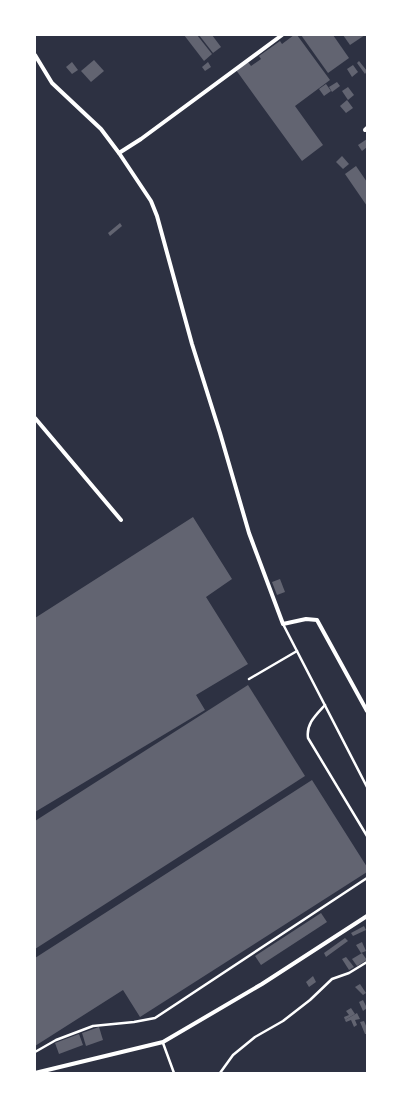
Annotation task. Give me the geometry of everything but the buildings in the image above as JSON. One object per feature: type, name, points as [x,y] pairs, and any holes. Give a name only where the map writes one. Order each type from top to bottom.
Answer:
[{"type":"street","points":[[119,153],[141,139],[282,35]]},
{"type":"street","points":[[35,55],[52,82],[101,129],[151,201],[157,216],[192,344],[225,448],[249,534],[283,624],[306,619],[318,620],[367,711]]},
{"type":"street","points":[[35,418],[121,520]]},
{"type":"street","points":[[35,1073],[163,1042],[262,984],[367,916]]},
{"type":"lane","points":[[283,624],[367,787]]},
{"type":"lane","points":[[249,679],[297,651]]},
{"type":"lane","points":[[325,705],[309,724],[307,731],[308,738],[367,836]]},
{"type":"lane","points":[[35,1052],[56,1040],[94,1026],[127,1023],[155,1018],[367,878]]},
{"type":"lane","points":[[220,1073],[233,1055],[255,1038],[294,1012],[332,979],[349,973],[367,962]]},
{"type":"lane","points":[[163,1042],[174,1073]]}]
